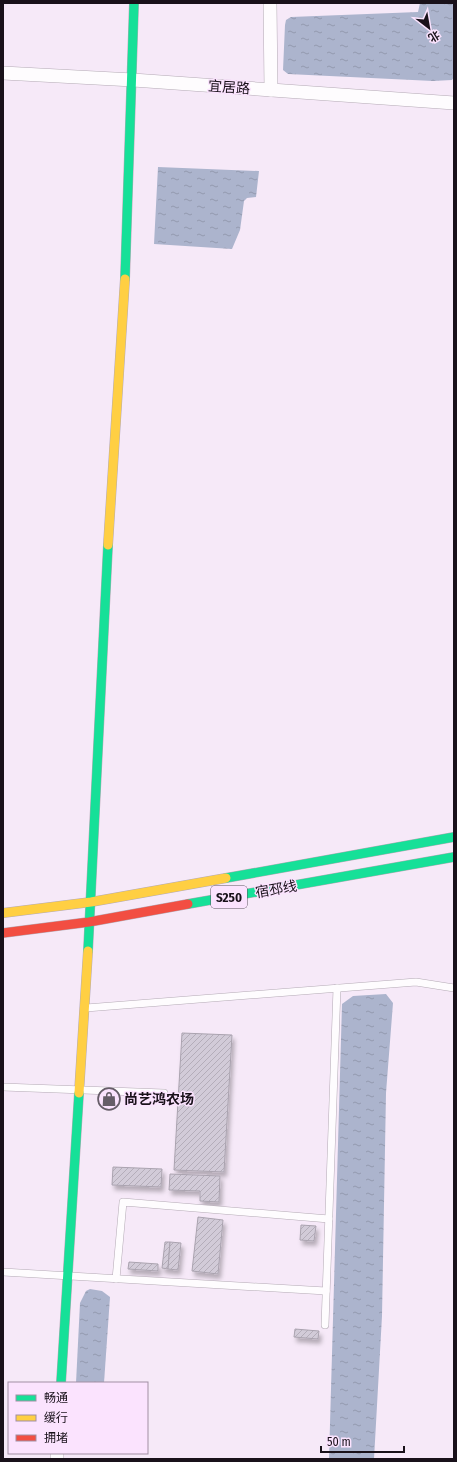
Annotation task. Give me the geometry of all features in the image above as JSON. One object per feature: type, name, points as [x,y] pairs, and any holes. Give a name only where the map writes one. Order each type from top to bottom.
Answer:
[{"type":"street","points":[[61,1382],[66,1275],[91,902],[112,469],[127,253],[134,3]]},
{"type":"street","points":[[270,3],[271,90]]},
{"type":"street","name":"宜居路","points":[[3,73],[132,80],[454,103]]},
{"type":"street","name":"宿邳线","points":[[3,913],[91,902],[454,837]]},
{"type":"street","name":"宿邳线","points":[[3,933],[89,922],[454,857]]},
{"type":"lane","points":[[84,1008],[416,982],[454,988]]},
{"type":"lane","points":[[324,1325],[338,988]]},
{"type":"lane","points":[[3,1087],[164,1093]]},
{"type":"lane","points":[[116,1279],[123,1202],[329,1219]]},
{"type":"lane","points":[[3,1272],[326,1291]]},
{"type":"water","points":[[420,3],[454,3],[454,77],[452,80],[433,81],[288,74],[283,70],[285,25],[286,20],[291,17],[418,12]]},
{"type":"water","points":[[158,167],[259,171],[256,197],[247,198],[244,201],[240,230],[232,249],[154,244]]},
{"type":"water","points":[[386,994],[393,1003],[386,1093],[382,1316],[374,1459],[329,1459],[342,1004],[353,996]]},
{"type":"water","points":[[90,1289],[102,1291],[110,1297],[104,1382],[76,1382],[80,1303],[86,1291]]},
{"type":"building","points":[[182,1033],[232,1035],[224,1172],[174,1170]]},
{"type":"building","points":[[113,1167],[162,1169],[161,1187],[112,1185]]},
{"type":"building","points":[[170,1174],[220,1176],[219,1202],[200,1201],[200,1191],[169,1190]]},
{"type":"building","points":[[198,1217],[223,1220],[218,1274],[192,1271]]},
{"type":"building","points":[[301,1225],[316,1226],[314,1241],[300,1240]]},
{"type":"building","points":[[165,1242],[170,1242],[168,1269],[162,1268]]},
{"type":"building","points":[[170,1242],[181,1243],[178,1270],[168,1269]]},
{"type":"building","points":[[129,1262],[158,1264],[158,1271],[128,1269]]},
{"type":"building","points":[[295,1329],[319,1331],[318,1339],[294,1337]]},
{"type":"traffic: fast","points":[[125,279],[134,3]]},
{"type":"traffic: fast","points":[[88,951],[108,545]]},
{"type":"traffic: fast","points":[[226,878],[454,837]]},
{"type":"traffic: fast","points":[[188,904],[454,857]]},
{"type":"traffic: fast","points":[[61,1382],[79,1093]]},
{"type":"traffic: slow","points":[[108,545],[125,279]]},
{"type":"traffic: slow","points":[[3,913],[91,902],[226,878]]},
{"type":"traffic: slow","points":[[79,1093],[88,951]]},
{"type":"traffic: jam","points":[[3,933],[89,922],[188,904]]},
{"type":"place","name":"尚艺鸿农场","points":[[109,1099]]}]
